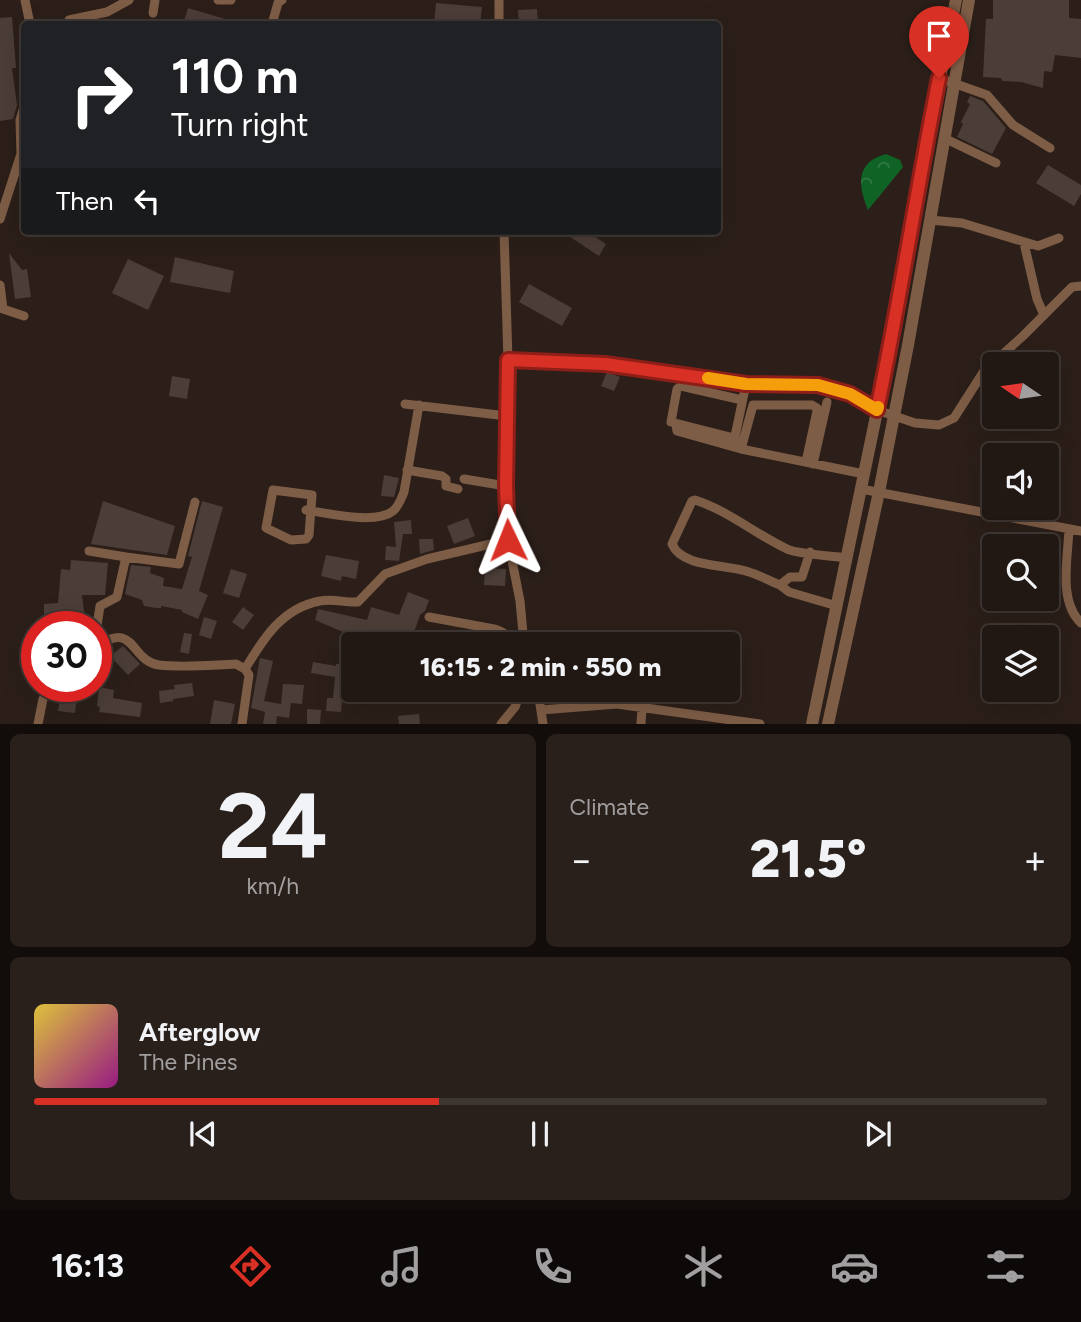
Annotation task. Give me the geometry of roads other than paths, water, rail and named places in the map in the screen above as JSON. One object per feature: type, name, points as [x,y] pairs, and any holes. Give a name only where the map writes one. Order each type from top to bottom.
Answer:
[{"type":"street","points":[[25,0],[29,21]]},
{"type":"street","points":[[69,20],[107,12],[129,0]]},
{"type":"street","points":[[153,13],[155,0]]},
{"type":"street","points":[[218,0],[231,0]]},
{"type":"street","points":[[273,21],[278,3],[282,0]]},
{"type":"street","points":[[499,0],[499,21]]},
{"type":"street","points":[[812,723],[892,341],[917,189],[956,0]]},
{"type":"street","points":[[828,723],[908,345],[969,0]]},
{"type":"street","points":[[939,78],[987,95],[1013,125],[1050,148]]},
{"type":"street","points":[[0,219],[21,154],[21,117]]},
{"type":"street","points":[[944,138],[996,163]]},
{"type":"street","points":[[930,220],[962,223],[996,231],[1038,246],[1059,238]]},
{"type":"street","points":[[504,235],[508,360],[508,540],[523,632]]},
{"type":"street","points":[[1024,243],[1037,299],[1044,315]]},
{"type":"street","points":[[0,285],[2,309],[24,316]]},
{"type":"street","points":[[508,360],[605,364],[746,384],[818,385],[850,394],[877,410],[926,425],[939,425],[954,418],[984,371],[1072,286],[1081,286]]},
{"type":"street","points":[[892,341],[908,345]]},
{"type":"street","points":[[736,444],[746,384]]},
{"type":"street","points":[[742,400],[681,386],[677,389],[671,420],[676,424],[677,431],[864,474]]},
{"type":"street","points":[[809,463],[827,402]]},
{"type":"street","points":[[405,404],[507,416]]},
{"type":"street","points":[[309,511],[382,517],[399,505],[419,405]]},
{"type":"street","points":[[736,444],[752,405],[812,405],[817,411],[809,463]]},
{"type":"street","points":[[407,471],[442,476],[446,480],[446,486],[458,489]]},
{"type":"street","points":[[464,479],[506,486]]},
{"type":"street","points":[[861,489],[1081,531]]},
{"type":"street","points":[[273,490],[311,494],[313,497],[309,511],[306,539],[291,540],[265,525],[273,490]]},
{"type":"street","points":[[837,606],[789,592],[780,585],[749,572],[699,563],[674,549],[672,544],[692,501],[698,501],[744,523],[754,532],[790,551],[846,558]]},
{"type":"street","points":[[89,551],[179,564],[195,502]]},
{"type":"street","points":[[1069,529],[1067,597],[1072,615],[1081,623]]},
{"type":"street","points":[[245,669],[269,631],[296,610],[321,600],[358,602],[385,574],[427,559],[508,540]]},
{"type":"street","points":[[780,585],[786,579],[802,577],[810,552]]},
{"type":"street","points":[[99,611],[100,606],[117,597],[126,557]]},
{"type":"street","points":[[429,617],[504,632]]},
{"type":"street","points":[[112,639],[127,639],[146,659],[160,665],[236,664],[245,669],[249,675],[242,723]]},
{"type":"street","points":[[38,723],[42,702]]},
{"type":"street","points":[[501,723],[517,702]]},
{"type":"street","points":[[539,702],[543,723]]},
{"type":"street","points":[[541,710],[600,704],[760,723]]},
{"type":"street","points":[[641,723],[642,707]]}]
